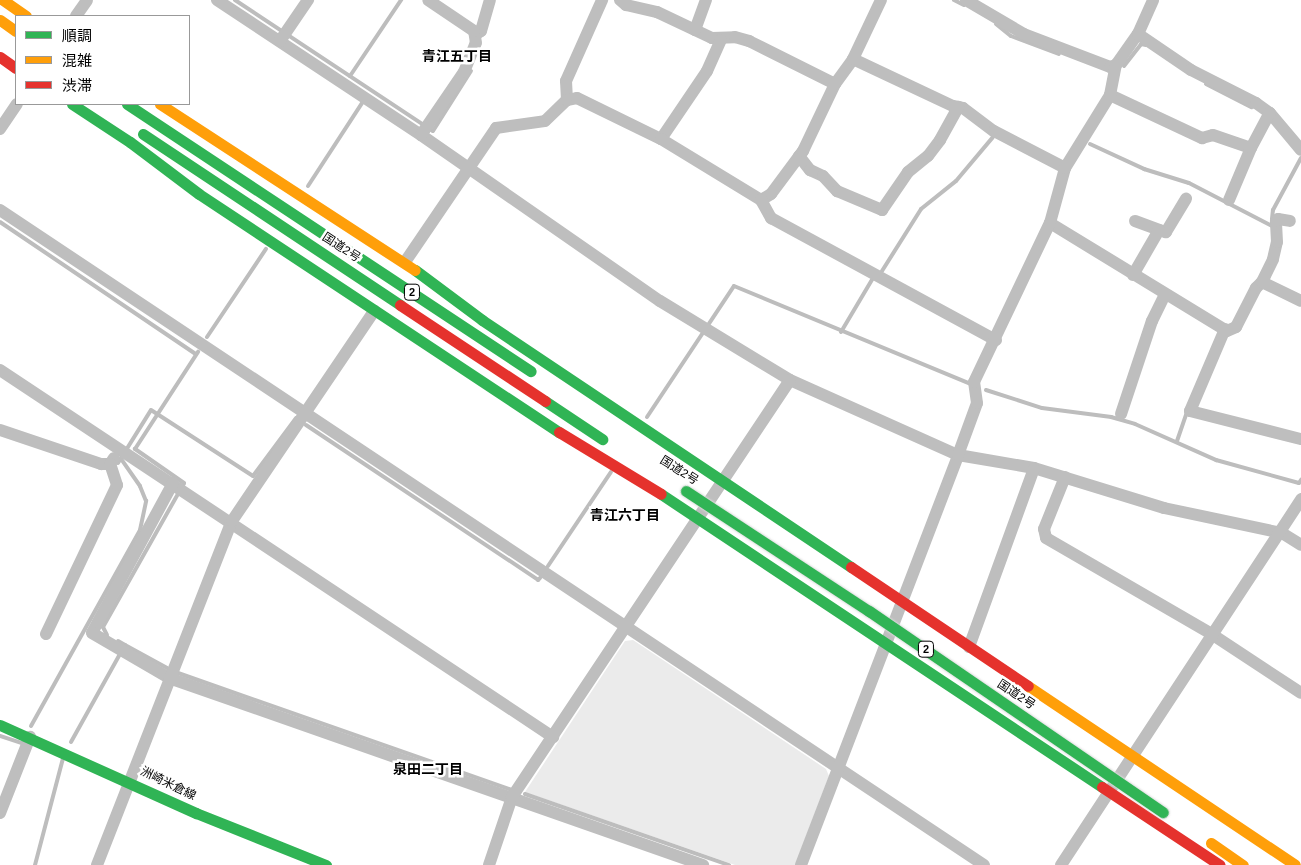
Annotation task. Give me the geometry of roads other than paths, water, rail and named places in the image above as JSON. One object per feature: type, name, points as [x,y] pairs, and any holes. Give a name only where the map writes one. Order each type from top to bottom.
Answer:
[{"type":"main road","points":[[3,0],[25,15]]},
{"type":"main road","points":[[0,20],[15,30]]},
{"type":"main road","points":[[0,57],[15,67]]},
{"type":"main road","points":[[74,105],[130,142],[199,194],[374,311],[531,415],[592,450],[698,517],[1112,791],[1220,865]]},
{"type":"main road","name":"国道2号","points":[[130,105],[538,376]]},
{"type":"main road","points":[[162,105],[406,262],[482,320],[722,482],[1132,757],[1300,865]]},
{"type":"main road","name":"国道2号","points":[[136,130],[613,446]]},
{"type":"main road","points":[[235,174],[313,214],[437,296],[482,320]]},
{"type":"main road","points":[[457,342],[475,365],[592,450]]},
{"type":"main road","name":"国道2号","points":[[703,484],[727,500]]},
{"type":"main road","name":"国道2号","points":[[682,489],[869,611],[1167,814]]},
{"type":"main road","name":"国道2号","points":[[776,532],[986,673]]},
{"type":"main road","name":"洲崎米倉線","points":[[0,725],[128,780],[196,813],[326,865]]},
{"type":"main road","points":[[1114,762],[1138,778]]},
{"type":"main road","points":[[1255,837],[1295,865]]},
{"type":"main road","points":[[1203,838],[1243,865]]},
{"type":"street","points":[[77,15],[87,0]]},
{"type":"street","points":[[217,0],[284,36],[366,98],[424,130],[470,169],[706,329],[790,380],[958,455],[1034,468],[1164,508],[1282,532],[1301,545]]},
{"type":"street","points":[[284,36],[308,0]]},
{"type":"street","points":[[424,130],[464,72],[476,43],[474,31],[428,0]]},
{"type":"street","points":[[475,35],[481,31],[490,0]]},
{"type":"street","points":[[567,100],[566,81],[602,0]]},
{"type":"street","points":[[620,0],[695,30],[719,43]]},
{"type":"street","points":[[695,30],[706,0]]},
{"type":"street","points":[[761,200],[771,194],[799,156],[835,84],[853,59],[881,0]]},
{"type":"street","points":[[966,0],[1024,34],[1110,67],[1116,65]]},
{"type":"street","points":[[801,865],[903,603],[977,403],[974,382],[996,340],[1038,242],[1050,223],[1065,168],[1110,95],[1116,65],[1138,34],[1153,0]]},
{"type":"street","points":[[1138,34],[1191,70],[1268,116],[1301,150]]},
{"type":"street","points":[[661,139],[707,71],[719,43],[735,37],[835,84]]},
{"type":"street","points":[[853,59],[963,108],[994,132],[1065,168]]},
{"type":"street","points":[[1110,95],[1202,138],[1213,135],[1250,148]]},
{"type":"street","points":[[406,262],[496,128],[545,121],[567,100],[577,98],[661,139],[761,200],[771,218],[996,340]]},
{"type":"street","points":[[0,129],[16,105]]},
{"type":"street","points":[[799,156],[810,170],[823,176],[837,191],[882,210],[908,172],[934,148],[958,107]]},
{"type":"street","points":[[1229,200],[1250,148],[1268,116]]},
{"type":"street","points":[[1135,221],[1166,232],[1186,199]]},
{"type":"street","points":[[0,210],[984,865]]},
{"type":"street","points":[[1050,223],[1224,329],[1236,326],[1256,288],[1262,282],[1275,250],[1276,221],[1278,219],[1290,221]]},
{"type":"street","points":[[1133,275],[1159,230]]},
{"type":"street","points":[[1262,282],[1301,301]]},
{"type":"street","points":[[1121,414],[1152,321],[1165,294]]},
{"type":"street","points":[[97,865],[128,780],[232,521],[306,415],[374,311]]},
{"type":"street","points":[[1224,329],[1190,411],[1301,439]]},
{"type":"street","points":[[0,370],[232,521],[553,737]]},
{"type":"street","points":[[489,865],[512,798],[625,625],[790,380]]},
{"type":"street","points":[[0,430],[111,468],[117,485],[46,634]]},
{"type":"street","points":[[111,468],[123,451]]},
{"type":"street","points":[[969,647],[1034,468]]},
{"type":"street","points":[[1065,477],[1044,529],[1046,538],[1213,635],[1301,693]]},
{"type":"street","points":[[179,486],[92,633],[169,678],[703,865]]},
{"type":"street","points":[[1061,865],[1112,791],[1132,757],[1282,532],[1301,499]]},
{"type":"street","points":[[0,813],[30,737]]},
{"type":"waterway","points":[[235,0],[433,131],[471,71]]},
{"type":"waterway","points":[[350,76],[401,0]]},
{"type":"waterway","points":[[954,0],[964,5]]},
{"type":"waterway","points":[[996,24],[1011,36],[1059,54]]},
{"type":"waterway","points":[[1124,66],[1141,44],[1146,45]]},
{"type":"waterway","points":[[1206,84],[1251,107]]},
{"type":"waterway","points":[[308,186],[364,100]]},
{"type":"waterway","points":[[882,271],[921,209],[956,181],[993,137]]},
{"type":"waterway","points":[[1090,144],[1144,169],[1189,183],[1272,226]]},
{"type":"waterway","points":[[1272,219],[1273,210],[1301,158]]},
{"type":"waterway","points":[[0,222],[196,354]]},
{"type":"waterway","points":[[207,337],[266,249]]},
{"type":"waterway","points":[[841,332],[873,278]]},
{"type":"waterway","points":[[647,417],[734,286],[971,384]]},
{"type":"waterway","points":[[107,635],[103,627],[184,483],[135,449],[198,352]]},
{"type":"waterway","points":[[986,390],[1042,408],[1111,417],[1135,424],[1216,460],[1299,483],[1301,480]]},
{"type":"waterway","points":[[118,463],[151,410],[253,476],[296,418]]},
{"type":"waterway","points":[[1177,441],[1187,412]]},
{"type":"waterway","points":[[306,425],[538,580],[540,578]]},
{"type":"waterway","points":[[31,726],[140,530],[146,501],[140,486],[121,459]]},
{"type":"waterway","points":[[548,566],[611,472]]},
{"type":"waterway","points":[[71,742],[125,645],[118,641]]},
{"type":"waterway","points":[[125,645],[167,668]]},
{"type":"waterway","points":[[178,673],[510,789]]},
{"type":"waterway","points":[[0,736],[22,743]]},
{"type":"waterway","points":[[35,865],[63,758]]},
{"type":"waterway","points":[[525,794],[729,865]]},
{"type":"district","name":"青江五丁目","points":[[457,56]]},
{"type":"district","name":"青江六丁目","points":[[625,515]]},
{"type":"district","name":"泉田二丁目","points":[[428,769]]}]
